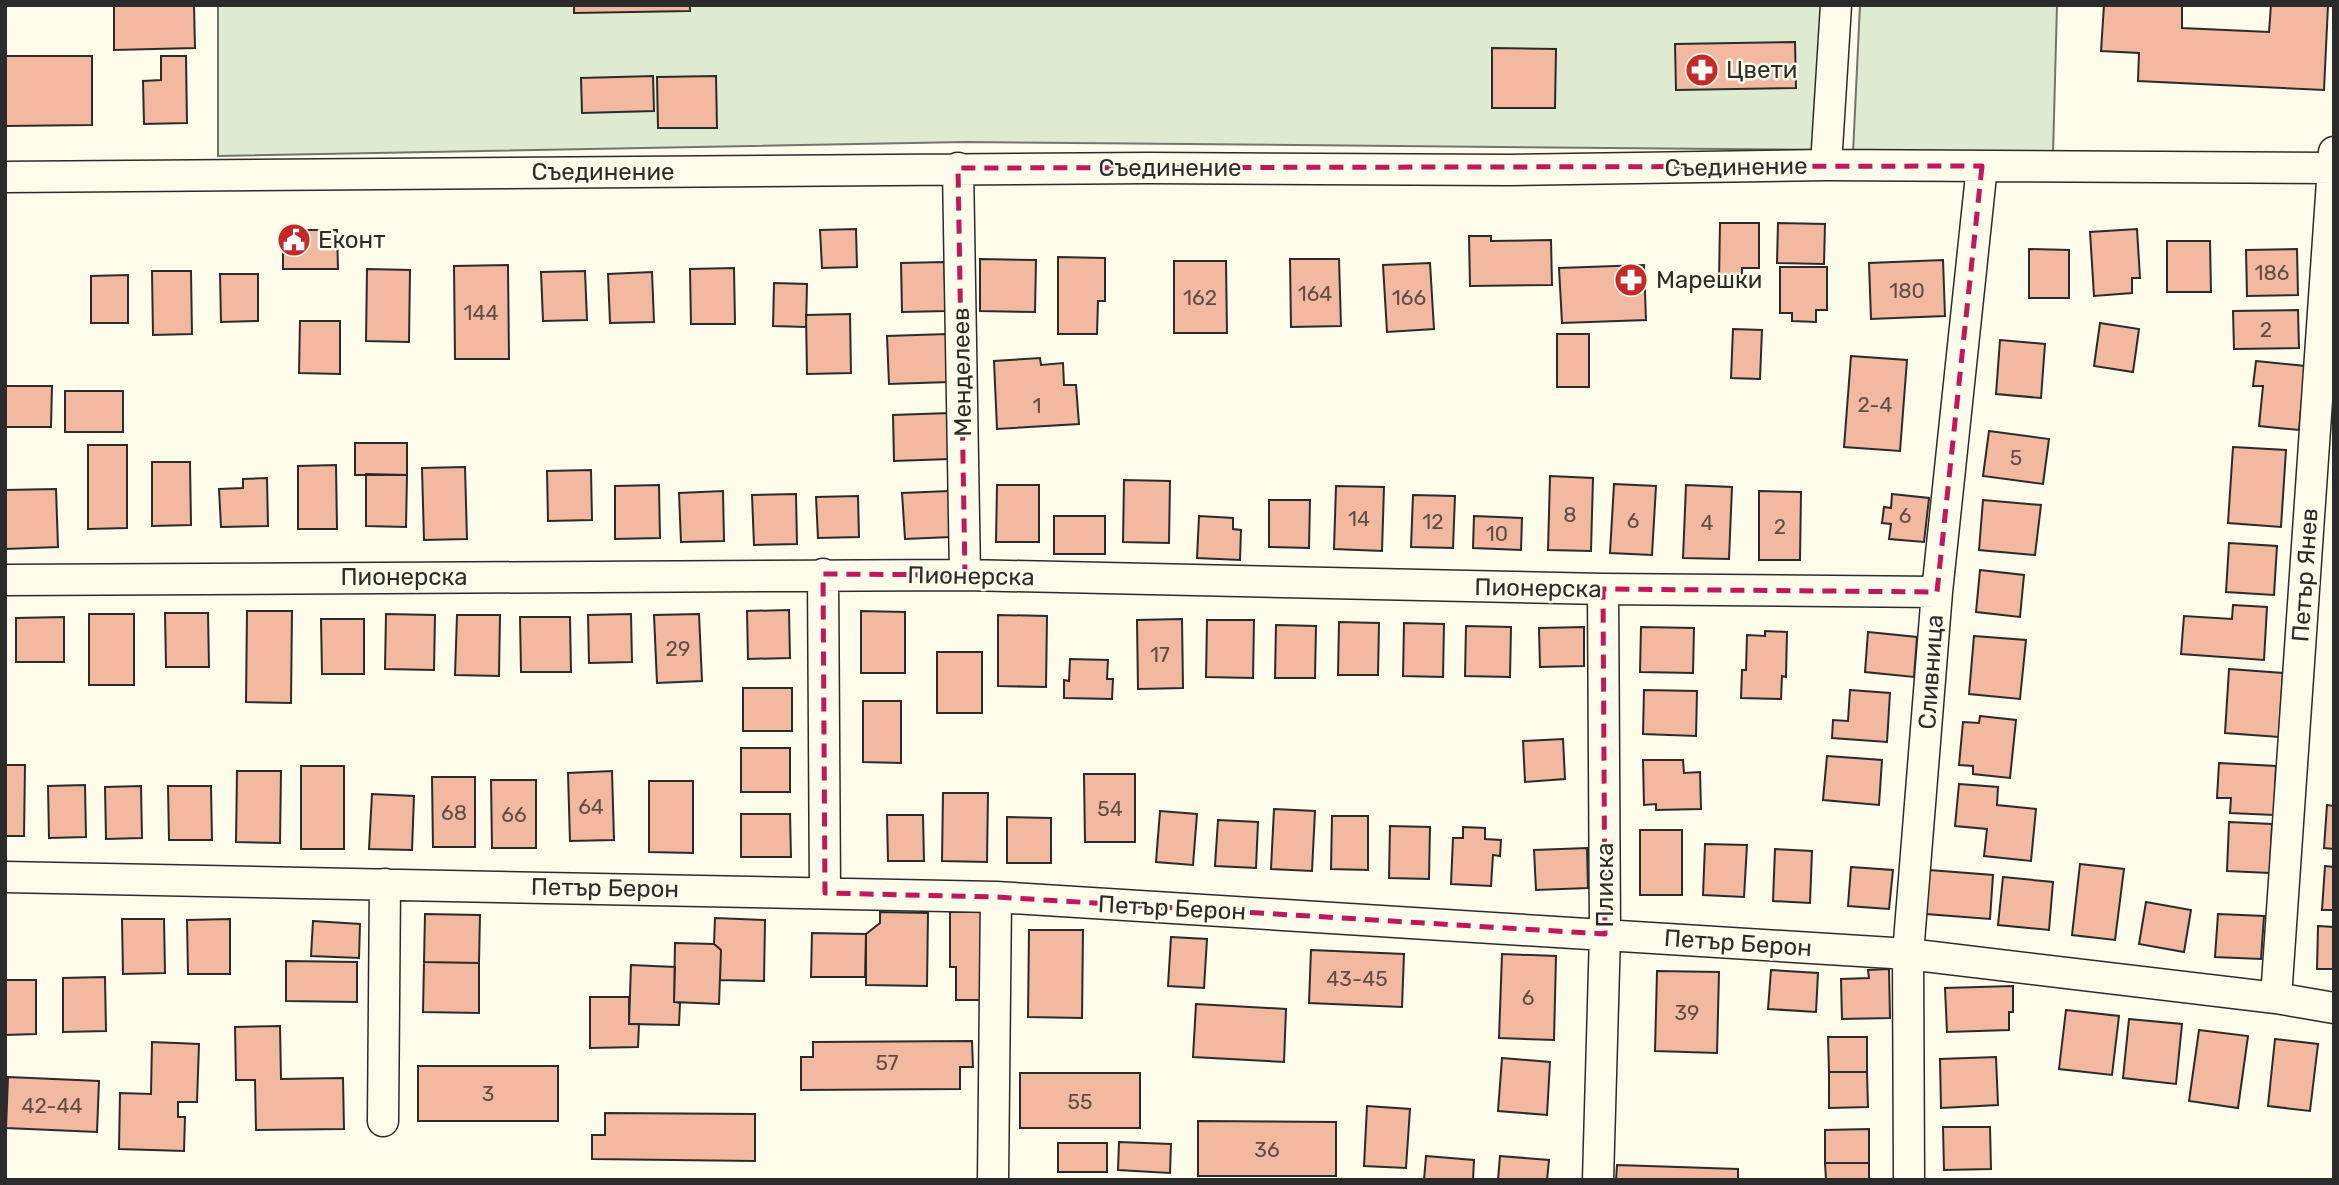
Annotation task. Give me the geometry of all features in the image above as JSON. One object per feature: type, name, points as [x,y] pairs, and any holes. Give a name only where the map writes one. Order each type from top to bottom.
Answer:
[{"type":"street","points":[[1826,165],[1836,5]]},
{"type":"street","name":"Съединение","points":[[5,177],[958,168],[1508,170],[1826,165],[2333,163]]},
{"type":"street","name":"Петър Янев","points":[[2276,998],[2333,163]]},
{"type":"street","name":"Сливница","points":[[1909,1180],[1909,954],[1937,592],[1982,166]]},
{"type":"street","name":"Менделеев","points":[[958,168],[965,575]]},
{"type":"street","points":[[823,574],[825,892]]},
{"type":"street","name":"Пионерска","points":[[5,580],[823,574],[1603,589],[1937,592]]},
{"type":"street","name":"Плиска","points":[[1598,1180],[1605,934],[1603,589]]},
{"type":"street","name":"Петър Берон","points":[[5,877],[996,897],[1909,954],[2276,998],[2334,1008]]},
{"type":"street","points":[[383,1121],[385,884]]},
{"type":"street","points":[[993,1180],[996,897]]},
{"type":"highlighted area","points":[[1982,166],[1937,592],[1603,589],[1605,934],[996,897],[825,893],[823,574],[965,575],[958,168]]},
{"type":"green space","points":[[218,5],[1837,5],[1831,150],[965,142],[218,156]]},
{"type":"green space","points":[[1860,5],[2057,5],[2053,154],[1853,153]]},
{"type":"building","points":[[114,5],[194,5],[195,48],[114,50]]},
{"type":"building","points":[[574,5],[690,5],[690,11],[574,13]]},
{"type":"building","points":[[2104,5],[2182,5],[2182,28],[2269,32],[2271,5],[2328,5],[2324,90],[2138,81],[2139,53],[2101,51]]},
{"type":"building","points":[[1795,42],[1796,88],[1676,90],[1675,44]]},
{"type":"building","points":[[1492,48],[1556,49],[1555,108],[1492,108]]},
{"type":"building","points":[[5,56],[92,56],[92,125],[5,126]]},
{"type":"building","points":[[161,56],[186,56],[187,123],[144,124],[143,81],[161,80]]},
{"type":"building","points":[[653,76],[654,111],[582,113],[581,78]]},
{"type":"building","points":[[716,76],[717,128],[658,128],[657,77]]},
{"type":"building","points":[[1720,223],[1759,223],[1759,268],[1742,268],[1742,281],[1719,280]]},
{"type":"building","points":[[1778,223],[1825,224],[1824,264],[1777,263]]},
{"type":"building","points":[[856,229],[857,267],[822,268],[820,230]]},
{"type":"building","points":[[2137,229],[2140,278],[2132,278],[2132,293],[2094,296],[2090,232]]},
{"type":"building","points":[[283,230],[337,230],[338,269],[283,269]]},
{"type":"building","points":[[1469,236],[1491,236],[1491,241],[1551,240],[1552,285],[1470,286]]},
{"type":"building","points":[[2167,241],[2210,241],[2211,292],[2167,292]]},
{"type":"building","points":[[2029,249],[2069,250],[2069,298],[2029,298]]},
{"type":"building","points":[[2297,249],[2298,295],[2247,296],[2246,250]]},
{"type":"building","points":[[1058,257],[1105,258],[1105,301],[1098,301],[1097,334],[1058,334]]},
{"type":"building","points":[[980,259],[1036,260],[1035,312],[980,311]]},
{"type":"building","points":[[1290,259],[1339,259],[1341,326],[1291,327]]},
{"type":"building","points":[[1943,260],[1945,316],[1871,319],[1869,263]]},
{"type":"building","points":[[1174,261],[1226,261],[1227,333],[1174,333]]},
{"type":"building","points":[[944,262],[946,311],[902,312],[901,263]]},
{"type":"building","points":[[1430,263],[1434,329],[1387,332],[1383,265]]},
{"type":"building","points":[[508,265],[509,359],[455,359],[454,266]]},
{"type":"building","points":[[1644,265],[1646,320],[1562,323],[1559,268]]},
{"type":"building","points":[[1780,267],[1827,267],[1827,310],[1816,310],[1816,322],[1792,321],[1792,313],[1780,313]]},
{"type":"building","points":[[734,268],[735,324],[691,324],[690,269]]},
{"type":"building","points":[[367,269],[410,270],[409,342],[366,341]]},
{"type":"building","points":[[152,271],[191,271],[192,334],[153,335]]},
{"type":"building","points":[[585,271],[587,320],[543,321],[541,272]]},
{"type":"building","points":[[652,272],[654,322],[610,323],[608,274]]},
{"type":"building","points":[[220,274],[258,274],[258,321],[221,322]]},
{"type":"building","points":[[128,275],[128,323],[91,323],[91,276]]},
{"type":"building","points":[[774,283],[807,284],[806,327],[773,326]]},
{"type":"building","points":[[2298,310],[2299,348],[2234,349],[2233,311]]},
{"type":"building","points":[[850,314],[851,373],[807,374],[806,315]]},
{"type":"building","points":[[300,321],[340,321],[340,374],[299,373]]},
{"type":"building","points":[[2100,323],[2139,329],[2133,372],[2094,366]]},
{"type":"building","points":[[1733,329],[1762,330],[1760,379],[1731,378]]},
{"type":"building","points":[[947,334],[949,382],[889,384],[887,336]]},
{"type":"building","points":[[1557,334],[1589,334],[1589,387],[1557,387]]},
{"type":"building","points":[[2000,340],[2045,344],[2041,398],[1996,394]]},
{"type":"building","points":[[1851,356],[1907,360],[1900,451],[1844,447]]},
{"type":"building","points":[[1040,358],[1041,365],[1063,363],[1064,385],[1076,385],[1079,424],[997,429],[994,361]]},
{"type":"building","points":[[2256,361],[2305,366],[2299,430],[2259,426],[2263,386],[2253,386]]},
{"type":"building","points":[[5,386],[52,386],[51,427],[5,427]]},
{"type":"building","points":[[65,391],[123,391],[123,432],[65,432]]},
{"type":"building","points":[[949,413],[950,459],[894,461],[893,415]]},
{"type":"building","points":[[1989,431],[2049,439],[2043,484],[1983,476]]},
{"type":"building","points":[[355,443],[407,443],[407,475],[355,475]]},
{"type":"building","points":[[88,445],[127,445],[127,528],[88,529]]},
{"type":"building","points":[[2233,447],[2286,450],[2281,527],[2228,523]]},
{"type":"building","points":[[152,462],[190,462],[191,525],[152,526]]},
{"type":"building","points":[[336,465],[337,529],[298,529],[298,466]]},
{"type":"building","points":[[465,467],[467,539],[424,540],[422,468]]},
{"type":"building","points":[[591,470],[592,520],[548,521],[547,471]]},
{"type":"building","points":[[366,474],[407,475],[406,527],[366,526]]},
{"type":"building","points":[[1550,476],[1593,478],[1591,551],[1548,550]]},
{"type":"building","points":[[267,478],[268,526],[221,527],[219,489],[243,488],[243,479]]},
{"type":"building","points":[[1124,480],[1170,481],[1169,543],[1123,542]]},
{"type":"building","points":[[1614,484],[1656,486],[1652,555],[1610,553]]},
{"type":"building","points":[[659,485],[660,538],[615,539],[615,486]]},
{"type":"building","points":[[997,485],[1039,485],[1039,542],[996,542]]},
{"type":"building","points":[[1686,485],[1732,487],[1729,559],[1683,558]]},
{"type":"building","points":[[1336,486],[1384,487],[1382,551],[1334,549]]},
{"type":"building","points":[[56,489],[58,547],[5,549],[5,490]]},
{"type":"building","points":[[723,491],[724,541],[681,542],[679,493]]},
{"type":"building","points":[[949,491],[951,537],[905,539],[902,493]]},
{"type":"building","points":[[1759,491],[1801,492],[1800,560],[1759,560]]},
{"type":"building","points":[[796,494],[797,544],[754,545],[752,495]]},
{"type":"building","points":[[1892,494],[1929,498],[1924,542],[1889,539],[1891,524],[1882,523],[1884,507],[1891,508]]},
{"type":"building","points":[[1413,495],[1455,496],[1453,548],[1411,547]]},
{"type":"building","points":[[858,496],[859,537],[818,538],[816,497]]},
{"type":"building","points":[[1269,500],[1310,500],[1309,548],[1269,547]]},
{"type":"building","points":[[1983,500],[2041,505],[2035,555],[1979,550]]},
{"type":"building","points":[[1054,516],[1105,516],[1105,554],[1054,554]]},
{"type":"building","points":[[1199,516],[1233,518],[1233,529],[1241,530],[1240,560],[1197,558]]},
{"type":"building","points":[[1474,516],[1522,518],[1521,550],[1473,548]]},
{"type":"building","points":[[2229,543],[2277,546],[2274,595],[2226,592]]},
{"type":"building","points":[[1980,570],[2024,575],[2020,617],[1976,612]]},
{"type":"building","points":[[2233,605],[2267,607],[2264,660],[2181,654],[2184,616],[2232,619]]},
{"type":"building","points":[[789,610],[790,658],[748,659],[747,611]]},
{"type":"building","points":[[247,611],[292,611],[291,703],[246,702]]},
{"type":"building","points":[[861,611],[905,612],[905,673],[861,673]]},
{"type":"building","points":[[165,613],[208,613],[209,667],[166,667]]},
{"type":"building","points":[[89,614],[134,614],[134,685],[89,685]]},
{"type":"building","points":[[386,614],[435,615],[434,670],[385,669]]},
{"type":"building","points":[[631,614],[632,662],[589,663],[588,615]]},
{"type":"building","points":[[699,614],[702,681],[657,683],[654,615]]},
{"type":"building","points":[[457,615],[500,615],[499,676],[455,675]]},
{"type":"building","points":[[998,615],[1047,616],[1046,687],[998,686]]},
{"type":"building","points":[[64,617],[64,662],[16,662],[16,618]]},
{"type":"building","points":[[520,617],[570,617],[571,672],[521,672]]},
{"type":"building","points":[[321,619],[364,619],[364,674],[322,674]]},
{"type":"building","points":[[1182,619],[1183,688],[1138,689],[1137,620]]},
{"type":"building","points":[[1207,620],[1254,620],[1253,678],[1206,677]]},
{"type":"building","points":[[1339,622],[1379,623],[1378,675],[1338,675]]},
{"type":"building","points":[[1404,623],[1444,624],[1443,677],[1403,676]]},
{"type":"building","points":[[1276,625],[1316,626],[1315,678],[1275,678]]},
{"type":"building","points":[[1466,626],[1511,627],[1510,677],[1465,676]]},
{"type":"building","points":[[1584,627],[1584,666],[1540,667],[1539,628]]},
{"type":"building","points":[[1641,627],[1694,628],[1693,673],[1640,672]]},
{"type":"building","points":[[1765,631],[1787,632],[1786,677],[1782,676],[1781,699],[1741,698],[1742,670],[1746,670],[1747,635],[1765,636]]},
{"type":"building","points":[[1868,632],[1917,637],[1914,677],[1865,672]]},
{"type":"building","points":[[1974,636],[2026,640],[2020,699],[1969,694]]},
{"type":"building","points":[[937,652],[982,652],[982,713],[937,713]]},
{"type":"building","points":[[1070,659],[1108,660],[1107,679],[1113,679],[1112,699],[1064,698],[1064,680],[1069,681]]},
{"type":"building","points":[[2229,669],[2283,673],[2279,737],[2225,733]]},
{"type":"building","points":[[743,688],[792,688],[792,731],[743,731]]},
{"type":"building","points":[[1644,690],[1697,691],[1696,736],[1643,734]]},
{"type":"building","points":[[1850,690],[1890,693],[1887,742],[1832,738],[1833,720],[1848,721]]},
{"type":"building","points":[[863,701],[901,701],[901,763],[863,762]]},
{"type":"building","points":[[1980,716],[2016,720],[2010,778],[1973,774],[1973,766],[1959,765],[1963,722],[1979,723]]},
{"type":"building","points":[[1563,739],[1565,779],[1525,782],[1523,741]]},
{"type":"building","points":[[741,748],[790,748],[790,792],[741,792]]},
{"type":"building","points":[[1827,756],[1882,760],[1879,805],[1823,800]]},
{"type":"building","points":[[1643,760],[1683,760],[1684,773],[1700,772],[1701,809],[1656,810],[1656,804],[1644,805]]},
{"type":"building","points":[[2219,763],[2276,766],[2274,815],[2230,813],[2231,798],[2217,798]]},
{"type":"building","points":[[5,765],[25,765],[24,836],[5,836]]},
{"type":"building","points":[[301,766],[344,766],[344,849],[301,849]]},
{"type":"building","points":[[237,771],[281,771],[280,843],[236,842]]},
{"type":"building","points":[[612,771],[614,840],[570,841],[568,773]]},
{"type":"building","points":[[1084,774],[1135,774],[1135,842],[1085,842]]},
{"type":"building","points":[[432,777],[475,777],[475,847],[433,847]]},
{"type":"building","points":[[491,780],[536,780],[536,848],[492,848]]},
{"type":"building","points":[[649,781],[693,781],[693,853],[649,852]]},
{"type":"building","points":[[1959,784],[1998,787],[1997,805],[2036,809],[2031,861],[1984,856],[1987,829],[1955,826]]},
{"type":"building","points":[[85,785],[86,837],[49,838],[48,786]]},
{"type":"building","points":[[141,786],[142,838],[106,839],[105,787]]},
{"type":"building","points":[[168,786],[211,786],[212,840],[169,840]]},
{"type":"building","points":[[943,793],[988,793],[987,862],[942,861]]},
{"type":"building","points":[[372,794],[414,796],[412,850],[369,849]]},
{"type":"building","points":[[2327,805],[2334,806],[2334,849],[2324,848]]},
{"type":"building","points":[[1274,809],[1315,811],[1312,871],[1271,869]]},
{"type":"building","points":[[1160,811],[1197,814],[1193,865],[1156,862]]},
{"type":"building","points":[[741,814],[790,814],[791,857],[741,857]]},
{"type":"building","points":[[887,815],[923,815],[924,861],[888,861]]},
{"type":"building","points":[[1332,816],[1368,816],[1368,870],[1331,869]]},
{"type":"building","points":[[1007,817],[1051,818],[1051,863],[1007,863]]},
{"type":"building","points":[[1218,820],[1258,822],[1256,868],[1215,866]]},
{"type":"building","points":[[2229,822],[2272,824],[2270,873],[2227,871]]},
{"type":"building","points":[[1390,826],[1430,827],[1429,879],[1389,878]]},
{"type":"building","points":[[1463,827],[1485,828],[1485,839],[1501,840],[1500,856],[1493,855],[1491,886],[1451,884],[1453,838],[1463,838]]},
{"type":"building","points":[[1640,830],[1682,830],[1682,895],[1640,895]]},
{"type":"building","points":[[1705,844],[1747,845],[1744,897],[1703,895]]},
{"type":"building","points":[[1587,848],[1588,888],[1536,890],[1534,850]]},
{"type":"building","points":[[1775,849],[1812,851],[1810,903],[1773,901]]},
{"type":"building","points":[[2080,864],[2124,869],[2115,940],[2072,935]]},
{"type":"building","points":[[2325,866],[2334,867],[2334,910],[2322,910]]},
{"type":"building","points":[[1851,867],[1893,870],[1889,909],[1848,906]]},
{"type":"building","points":[[1929,870],[1993,875],[1990,919],[1926,914]]},
{"type":"building","points":[[2003,877],[2053,882],[2049,930],[1998,925]]},
{"type":"building","points":[[2146,902],[2191,910],[2184,952],[2139,944]]},
{"type":"building","points":[[880,912],[928,913],[927,986],[866,985],[866,934],[880,923]]},
{"type":"building","points":[[950,912],[983,912],[986,1000],[956,1000],[956,967],[950,967]]},
{"type":"building","points":[[425,914],[480,915],[479,963],[424,962]]},
{"type":"building","points":[[2218,914],[2264,916],[2261,959],[2215,957]]},
{"type":"building","points":[[715,918],[765,920],[764,981],[720,980],[721,950],[714,944]]},
{"type":"building","points":[[122,919],[164,919],[165,973],[123,974]]},
{"type":"building","points":[[230,919],[230,974],[188,974],[187,920]]},
{"type":"building","points":[[313,921],[360,924],[359,958],[311,956]]},
{"type":"building","points":[[2318,926],[2334,927],[2334,969],[2317,969]]},
{"type":"building","points":[[1029,930],[1083,930],[1082,1018],[1028,1017]]},
{"type":"building","points":[[812,933],[866,934],[865,977],[811,977]]},
{"type":"building","points":[[1171,937],[1207,939],[1204,988],[1168,986]]},
{"type":"building","points":[[675,943],[714,944],[721,950],[719,1004],[674,1002]]},
{"type":"building","points":[[1311,950],[1404,954],[1402,1007],[1309,1003]]},
{"type":"building","points":[[1502,954],[1556,956],[1554,1040],[1499,1038]]},
{"type":"building","points":[[286,961],[357,962],[357,1002],[286,1001]]},
{"type":"building","points":[[424,962],[479,963],[479,1013],[423,1012]]},
{"type":"building","points":[[631,965],[675,967],[674,1002],[680,1003],[679,1025],[629,1024]]},
{"type":"building","points":[[1889,969],[1890,1018],[1842,1019],[1841,979],[1869,978],[1868,970]]},
{"type":"building","points":[[1771,970],[1818,973],[1816,1012],[1768,1009]]},
{"type":"building","points":[[1657,971],[1719,972],[1717,1053],[1655,1051]]},
{"type":"building","points":[[105,977],[106,1031],[63,1032],[63,978]]},
{"type":"building","points":[[5,980],[36,980],[36,1034],[5,1035]]},
{"type":"building","points":[[2013,986],[2013,1012],[2009,1012],[2009,1030],[1947,1032],[1945,988]]},
{"type":"building","points":[[590,997],[629,997],[629,1024],[639,1024],[638,1047],[590,1048]]},
{"type":"building","points":[[1196,1004],[1286,1009],[1284,1062],[1193,1057]]},
{"type":"building","points":[[2066,1010],[2119,1016],[2112,1075],[2059,1069]]},
{"type":"building","points":[[2129,1019],[2182,1024],[2176,1084],[2123,1078]]},
{"type":"building","points":[[280,1026],[281,1079],[343,1078],[344,1129],[256,1130],[255,1080],[236,1080],[235,1027]]},
{"type":"building","points":[[2199,1030],[2248,1036],[2238,1108],[2189,1101]]},
{"type":"building","points":[[1828,1037],[1867,1037],[1867,1072],[1829,1072]]},
{"type":"building","points":[[2275,1039],[2318,1044],[2310,1111],[2268,1106]]},
{"type":"building","points":[[972,1041],[973,1067],[960,1067],[960,1089],[801,1090],[801,1057],[813,1057],[813,1042]]},
{"type":"building","points":[[152,1042],[199,1044],[197,1102],[178,1102],[178,1117],[185,1117],[184,1151],[119,1149],[120,1093],[151,1094]]},
{"type":"building","points":[[1996,1057],[1998,1105],[1941,1108],[1940,1059]]},
{"type":"building","points":[[1502,1058],[1550,1062],[1547,1115],[1498,1111]]},
{"type":"building","points":[[418,1066],[558,1066],[558,1121],[418,1121]]},
{"type":"building","points":[[1829,1072],[1867,1072],[1868,1107],[1829,1108]]},
{"type":"building","points":[[1020,1073],[1140,1073],[1140,1128],[1020,1128]]},
{"type":"building","points":[[8,1077],[99,1081],[97,1132],[6,1128]]},
{"type":"building","points":[[1367,1106],[1410,1109],[1406,1168],[1364,1166]]},
{"type":"building","points":[[605,1113],[755,1114],[755,1161],[592,1159],[592,1135],[605,1135]]},
{"type":"building","points":[[1198,1121],[1336,1122],[1336,1176],[1198,1176]]},
{"type":"building","points":[[1943,1127],[1990,1127],[1991,1169],[1944,1170]]},
{"type":"building","points":[[1869,1129],[1869,1163],[1825,1163],[1825,1130]]},
{"type":"building","points":[[1119,1142],[1171,1144],[1170,1173],[1118,1170]]},
{"type":"building","points":[[1058,1143],[1107,1143],[1107,1172],[1058,1172]]},
{"type":"building","points":[[1426,1156],[1474,1160],[1473,1180],[1424,1180]]},
{"type":"building","points":[[1500,1156],[1549,1160],[1547,1180],[1498,1180]]},
{"type":"building","points":[[1825,1163],[1869,1163],[1869,1180],[1826,1180]]},
{"type":"building","points":[[1617,1165],[1738,1169],[1738,1180],[1616,1180]]},
{"type":"place","name":"Цвети","points":[[1702,70]]},
{"type":"place","name":"Еконт","points":[[294,240]]},
{"type":"place","name":"Марешки","points":[[1631,280]]}]
